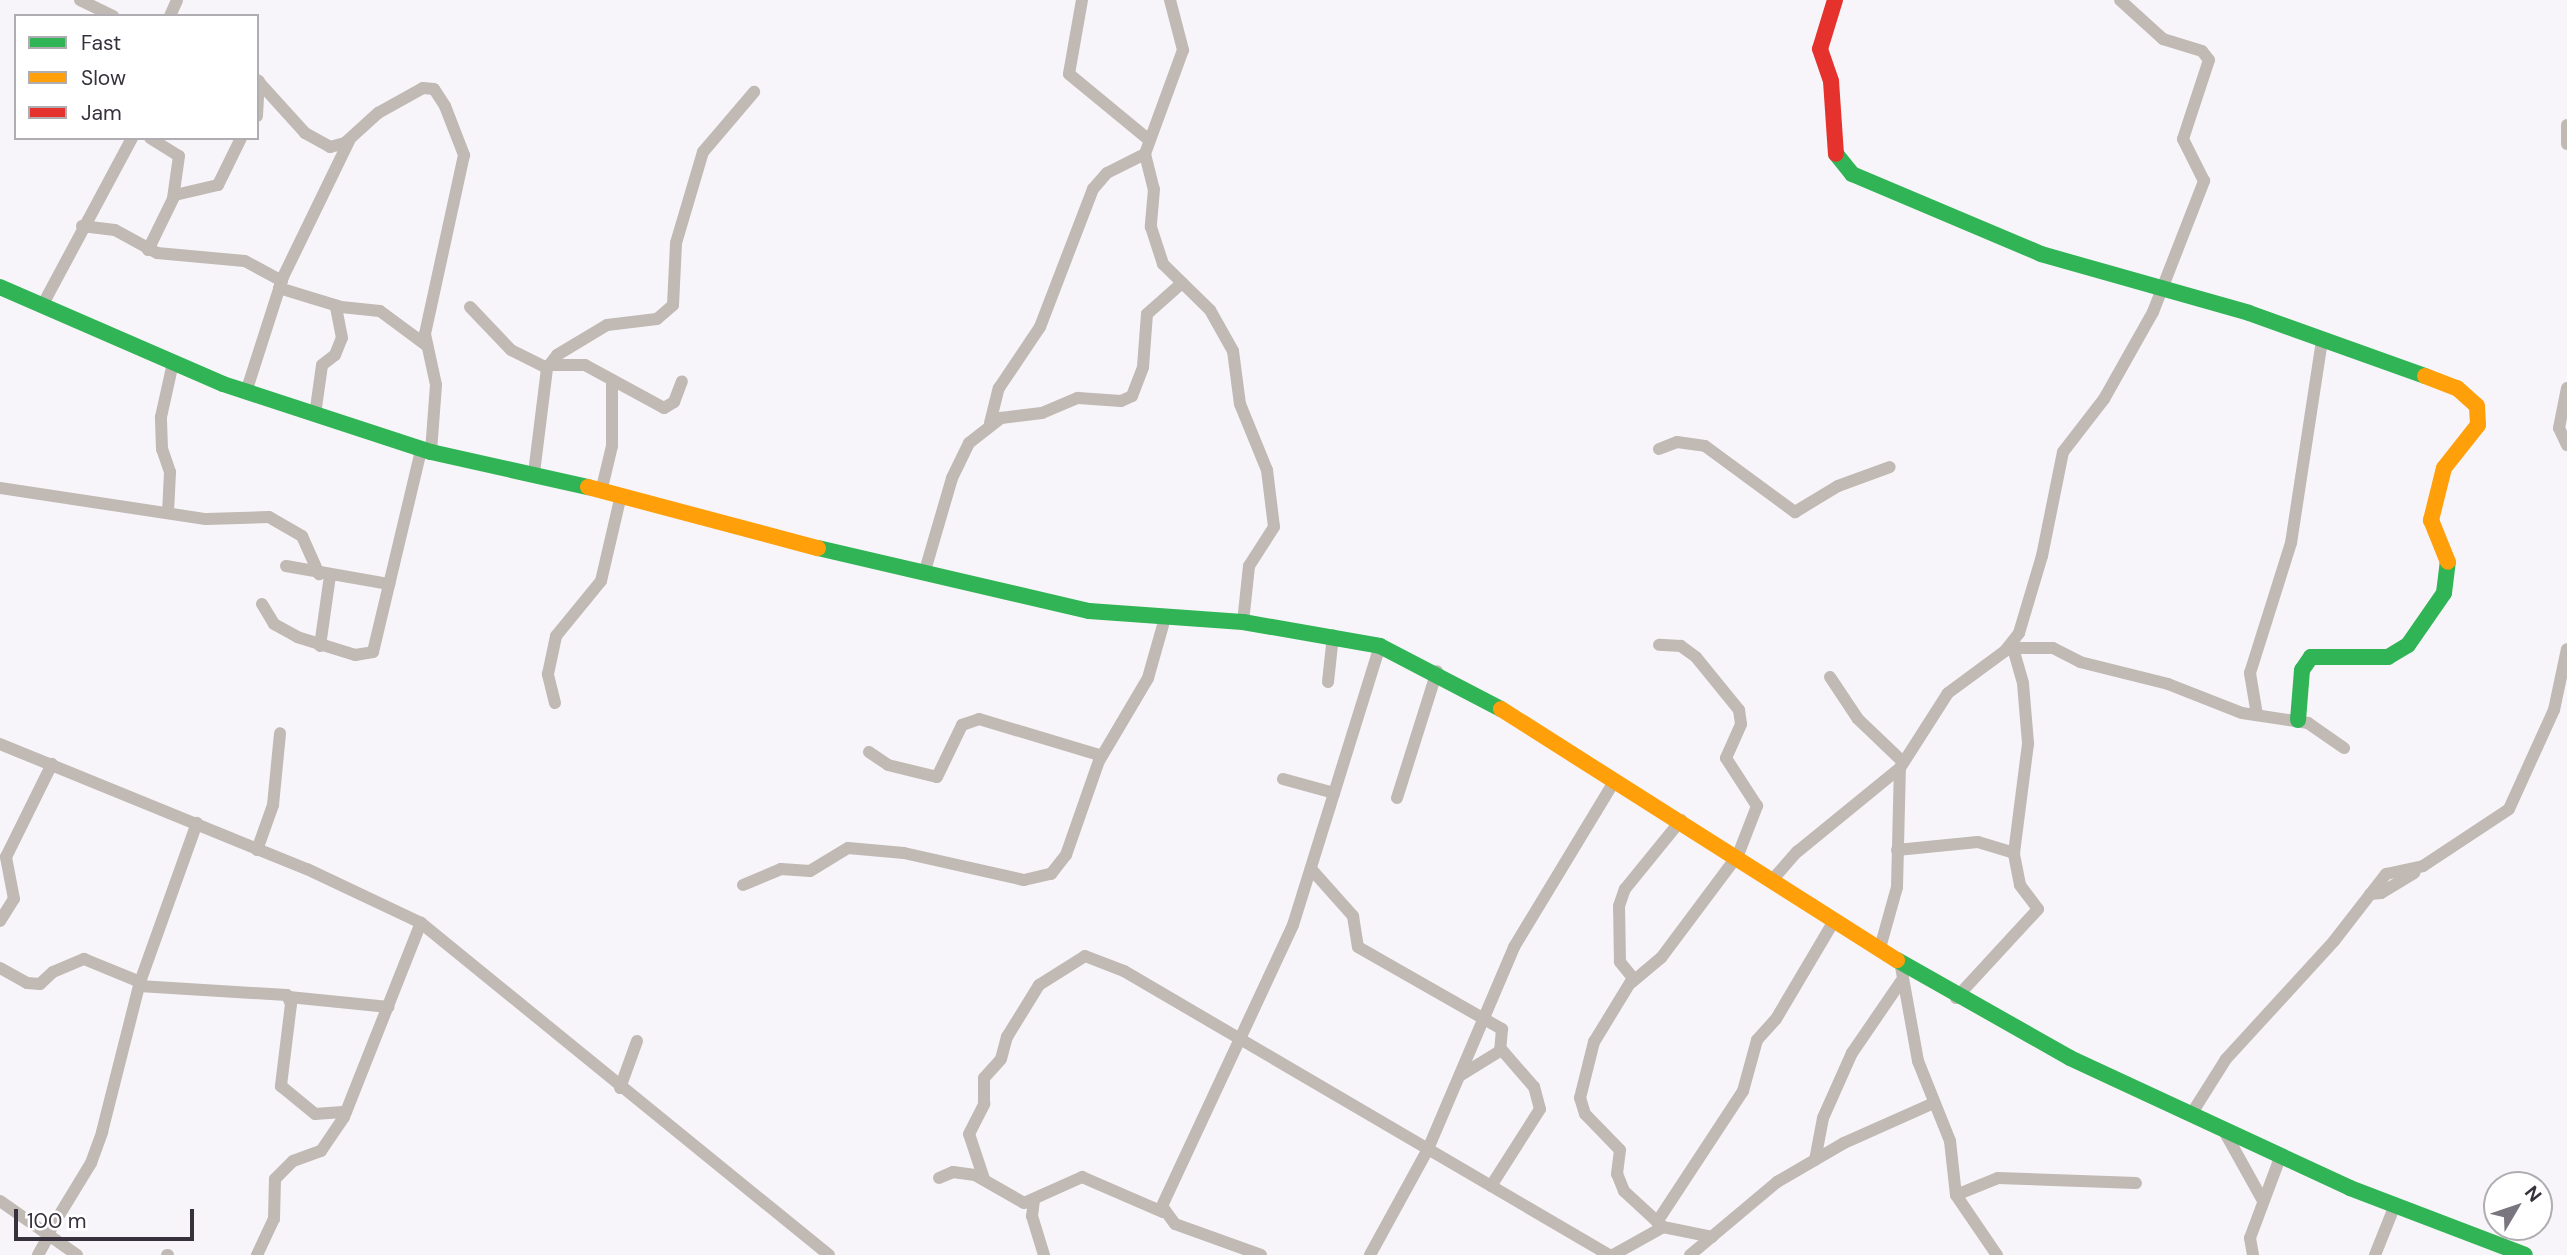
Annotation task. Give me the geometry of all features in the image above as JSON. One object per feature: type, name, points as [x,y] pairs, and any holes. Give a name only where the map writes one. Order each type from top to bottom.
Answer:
[{"type":"street","points":[[80,0],[109,14]]},
{"type":"street","points":[[1082,0],[1069,74],[1149,140]]},
{"type":"street","points":[[1170,0],[1183,50],[1145,154],[1153,182],[1154,245],[1182,283],[1210,310],[1233,351],[1240,404],[1271,486],[1274,527],[1249,566],[1243,622]]},
{"type":"street","points":[[1835,0],[1820,49],[1831,81],[1835,153],[1843,167],[2041,254],[2162,291],[2249,313],[2457,388],[2477,406],[2478,425],[2444,468],[2431,520],[2431,531],[2449,564],[2444,593],[2408,645],[2388,657],[2311,657],[2302,670],[2298,720]]},
{"type":"street","points":[[1956,998],[2037,912],[2020,885],[2014,853],[2028,743],[2023,683],[2011,648],[2042,556],[2063,452],[2104,399],[2162,291],[2204,181],[2183,139],[2209,60],[2202,51],[2163,39],[2120,0]]},
{"type":"street","points":[[259,81],[321,145],[338,146],[349,140],[379,113],[430,87],[461,143],[462,165],[444,227],[425,345],[436,385],[426,451],[388,584],[373,652],[355,655],[320,646],[282,631],[262,604]]},
{"type":"street","points":[[534,473],[548,366],[607,325],[656,319],[673,305],[676,243],[703,152],[754,92]]},
{"type":"street","points":[[2567,125],[2567,144]]},
{"type":"street","points":[[42,306],[82,226],[131,140]]},
{"type":"street","points":[[148,250],[173,198],[179,156],[153,140]]},
{"type":"street","points":[[173,198],[218,185],[240,140]]},
{"type":"street","points":[[246,392],[281,285],[349,140]]},
{"type":"street","points":[[924,574],[958,461],[990,423],[999,388],[1040,327],[1093,189],[1107,173],[1145,154]]},
{"type":"street","points":[[82,226],[115,230],[148,250],[245,261],[281,285],[336,306],[388,315],[425,345]]},
{"type":"street","points":[[990,423],[1042,413],[1078,398],[1121,401],[1132,396],[1143,367],[1147,314],[1182,283]]},
{"type":"street","points":[[0,287],[246,392],[426,451],[534,473],[924,574],[1089,611],[1243,622],[1334,635],[1380,646],[1437,671],[1681,820],[1956,998],[2070,1058],[2281,1156],[2395,1205],[2525,1255]]},
{"type":"street","points":[[315,415],[320,371],[342,338],[336,306]]},
{"type":"street","points":[[470,307],[511,350],[548,366],[576,362],[640,399],[668,408],[682,381]]},
{"type":"street","points":[[2257,715],[2250,673],[2291,543],[2322,340]]},
{"type":"street","points":[[168,513],[170,472],[162,449],[161,417],[173,363]]},
{"type":"street","points":[[601,492],[612,446],[612,381]]},
{"type":"street","points":[[2567,388],[2559,428],[2567,445]]},
{"type":"street","points":[[1659,449],[1677,442],[1705,446],[1795,512],[1838,486],[1890,467]]},
{"type":"street","points":[[0,488],[206,519],[261,516],[285,523],[309,545],[324,575],[320,646]]},
{"type":"street","points":[[555,703],[548,674],[556,636],[601,581],[621,495]]},
{"type":"street","points":[[286,566],[324,575],[388,584]]},
{"type":"street","points":[[743,885],[781,869],[810,871],[856,848],[962,863],[1024,880],[1051,874],[1066,855],[1102,756],[1148,678],[1165,618]]},
{"type":"street","points":[[1328,682],[1334,635]]},
{"type":"street","points":[[1659,645],[1681,646],[1696,657],[1739,710],[1741,724],[1726,758],[1757,806],[1738,855],[1661,958],[1631,983],[1594,1042],[1580,1098],[1585,1114],[1620,1150],[1617,1174],[1624,1191],[1660,1225],[1712,1237]]},
{"type":"street","points":[[1163,1212],[1241,1043],[1312,870],[1380,646]]},
{"type":"street","points":[[1774,878],[1797,852],[1901,765],[1948,693],[2011,648],[2053,648],[2080,662],[2257,715],[2298,720],[2316,726],[2344,748]]},
{"type":"street","points":[[2192,1113],[2226,1059],[2334,941],[2389,872],[2419,867],[2492,821],[2517,798],[2554,710],[2567,649]]},
{"type":"street","points":[[1396,798],[1437,671]]},
{"type":"street","points":[[1830,677],[1858,719],[1901,765],[1895,899],[1880,948]]},
{"type":"street","points":[[869,752],[888,765],[937,777],[962,725],[979,719],[1102,756]]},
{"type":"street","points":[[257,850],[273,804],[280,733]]},
{"type":"street","points":[[0,744],[197,824],[421,923],[620,1088],[829,1255]]},
{"type":"street","points":[[0,921],[14,899],[3,853],[52,764]]},
{"type":"street","points":[[1283,779],[1334,793]]},
{"type":"street","points":[[1370,1255],[1428,1149],[1532,912],[1615,780]]},
{"type":"street","points":[[1631,983],[1632,973],[1620,962],[1619,906],[1625,889],[1681,820]]},
{"type":"street","points":[[38,1255],[95,1152],[140,984],[197,824]]},
{"type":"street","points":[[1897,850],[1978,842],[2014,853]]},
{"type":"street","points":[[1312,870],[1353,916],[1358,947],[1486,1018],[1504,1033],[1501,1049],[1461,1076]]},
{"type":"street","points":[[984,1179],[969,1134],[984,1104],[984,1078],[1001,1059],[1030,997],[1064,965],[1085,956],[1097,958],[1611,1255],[1660,1225],[1744,1091],[1757,1040],[1776,1019],[1834,921]]},
{"type":"street","points":[[257,1255],[274,1219],[275,1179],[293,1161],[321,1151],[346,1112],[421,923]]},
{"type":"street","points":[[0,968],[27,983],[40,984],[84,959],[140,984],[389,1007]]},
{"type":"street","points":[[1900,961],[1918,1061],[1950,1141],[1956,1195],[1997,1255]]},
{"type":"street","points":[[1815,1160],[1824,1118],[1852,1053],[1903,979]]},
{"type":"street","points":[[289,997],[281,1086],[315,1114],[346,1112]]},
{"type":"street","points":[[620,1088],[637,1041]]},
{"type":"street","points":[[1492,1186],[1540,1109],[1534,1087],[1501,1049]]},
{"type":"street","points":[[1690,1255],[1760,1194],[1815,1160],[1934,1103]]},
{"type":"street","points":[[2223,1129],[2262,1199]]},
{"type":"street","points":[[2253,1255],[2249,1238],[2281,1156]]},
{"type":"street","points":[[939,1178],[960,1172],[984,1179],[1011,1200],[1034,1200],[1066,1180],[1082,1177],[1163,1212],[1175,1224],[1261,1255]]},
{"type":"street","points":[[1956,1195],[1998,1178],[2136,1183]]},
{"type":"street","points":[[1034,1200],[1032,1216],[1044,1255]]},
{"type":"street","points":[[0,1201],[50,1233],[77,1255]]},
{"type":"street","points":[[2375,1255],[2395,1205]]},
{"type":"traffic: fast","points":[[1836,154],[1852,174],[2041,254],[2249,313],[2425,376]]},
{"type":"traffic: fast","points":[[0,287],[223,384],[431,452],[588,487]]},
{"type":"traffic: fast","points":[[818,548],[1089,611],[1243,622],[1380,646],[1501,709]]},
{"type":"traffic: fast","points":[[2298,720],[2302,670],[2311,657],[2388,657],[2408,645],[2444,593],[2448,562]]},
{"type":"traffic: fast","points":[[1897,960],[2070,1058],[2350,1188],[2525,1255]]},
{"type":"traffic: slow","points":[[2425,376],[2457,388],[2477,406],[2478,425],[2444,468],[2431,520],[2448,562]]},
{"type":"traffic: slow","points":[[588,487],[818,548]]},
{"type":"traffic: slow","points":[[1501,709],[1897,960]]},
{"type":"traffic: jam","points":[[1835,0],[1820,49],[1831,81],[1836,154]]}]
